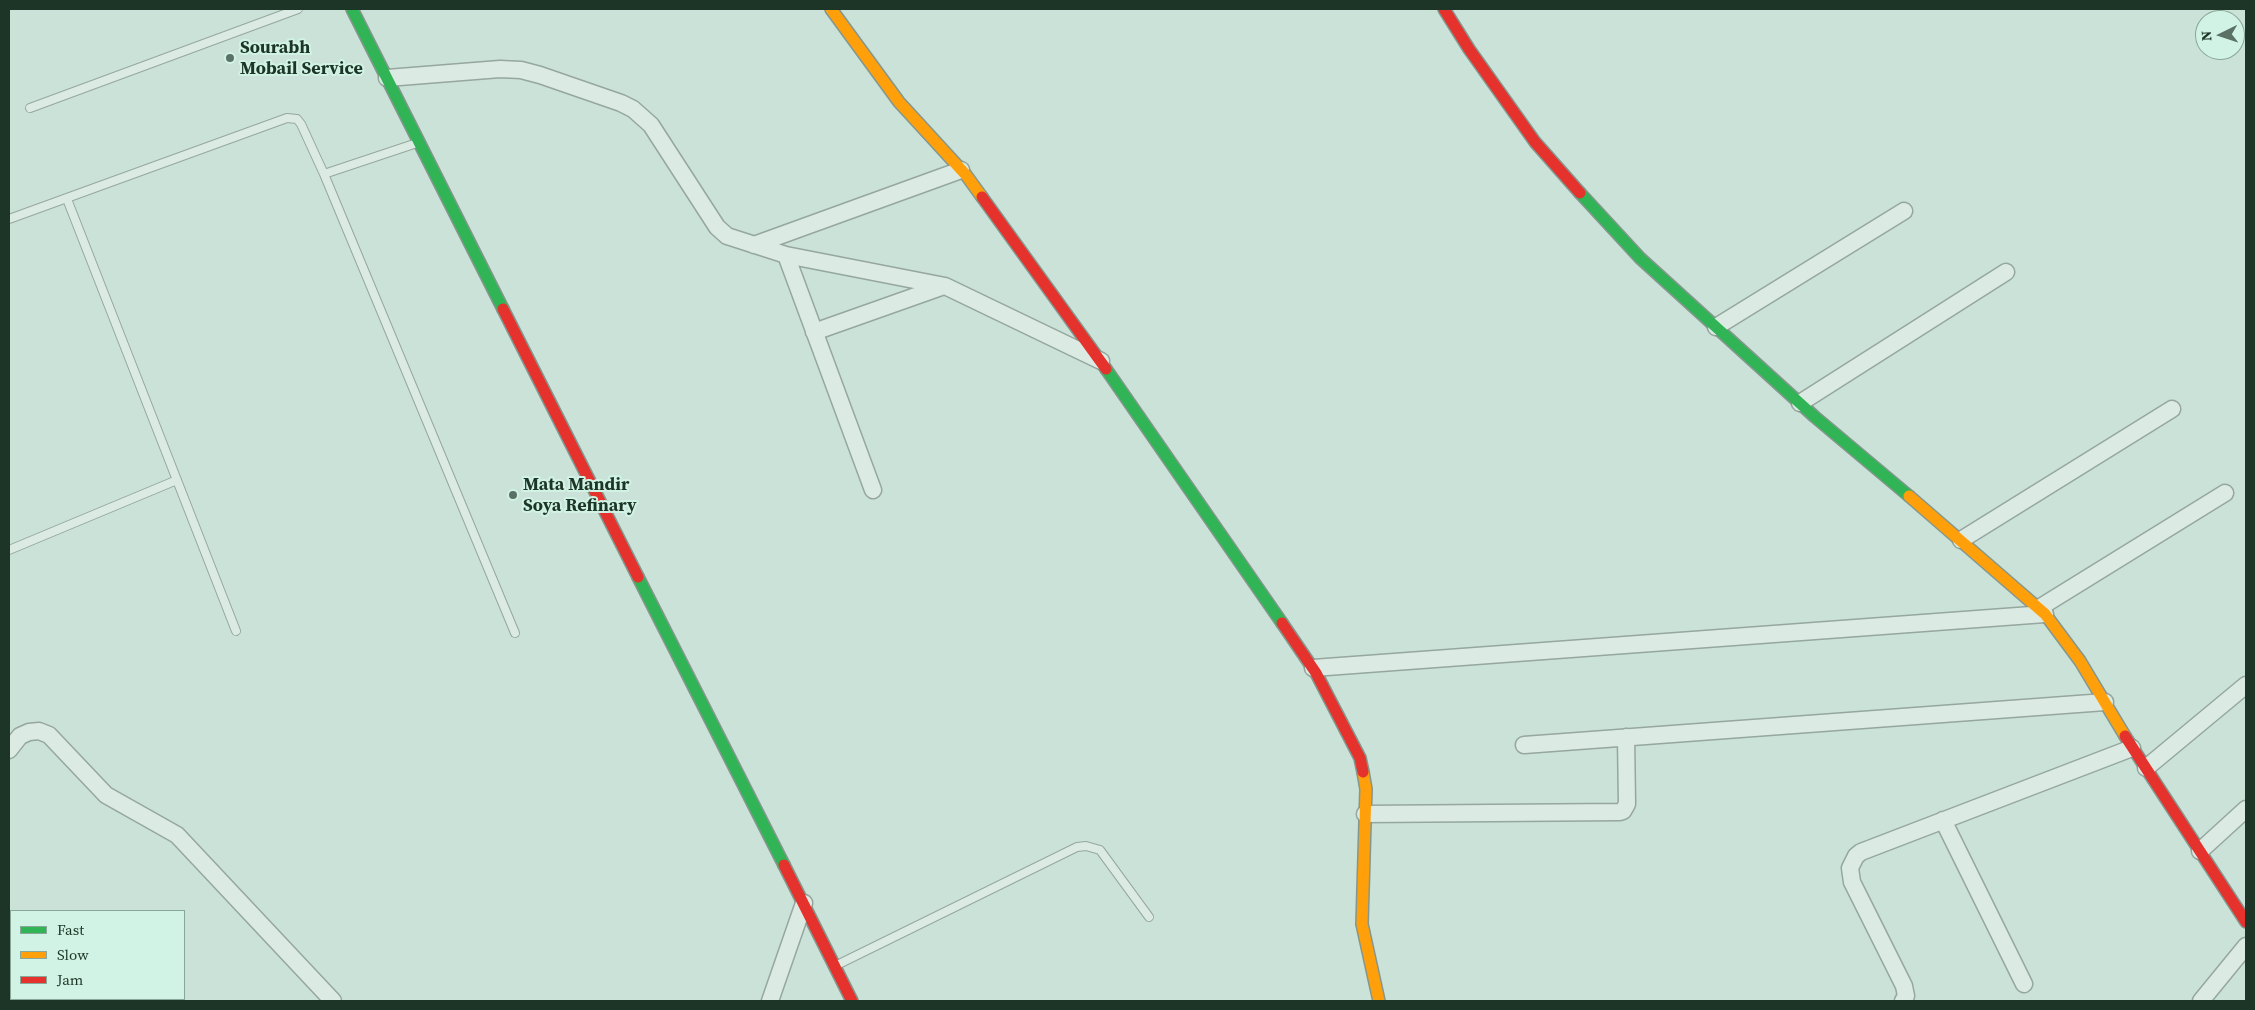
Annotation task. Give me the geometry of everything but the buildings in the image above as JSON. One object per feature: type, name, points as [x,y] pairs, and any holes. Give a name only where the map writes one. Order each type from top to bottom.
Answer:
[{"type":"main road","points":[[352,9],[852,1001]]},
{"type":"main road","points":[[831,9],[899,102],[962,170],[1101,361],[1313,668],[1362,766],[1365,781],[1362,924],[1379,1001]]},
{"type":"main road","points":[[1444,9],[1501,96],[1536,142],[1569,182],[1640,258],[1800,403],[2042,611],[2071,648],[2132,748],[2246,922]]},
{"type":"street","points":[[387,78],[500,69],[521,70],[621,103],[642,116],[660,137],[720,231],[727,236],[786,255],[944,286],[1101,361]]},
{"type":"street","points":[[754,245],[962,170]]},
{"type":"street","points":[[1716,327],[1904,211]]},
{"type":"street","points":[[786,255],[873,490]]},
{"type":"street","points":[[1800,403],[2006,272]]},
{"type":"street","points":[[814,332],[944,286]]},
{"type":"street","points":[[1961,540],[2172,409]]},
{"type":"street","points":[[1313,668],[2042,611],[2225,493]]},
{"type":"street","points":[[2146,768],[2246,685]]},
{"type":"street","points":[[1524,745],[2104,702]]},
{"type":"street","points":[[9,750],[20,736],[29,732],[39,731],[49,735],[106,795],[177,835],[333,1001]]},
{"type":"street","points":[[1365,814],[1620,812],[1623,811],[1627,804],[1626,737]]},
{"type":"street","points":[[1903,1001],[1906,996],[1904,986],[1852,882],[1850,868],[1852,861],[1862,852],[2132,748]]},
{"type":"street","points":[[2200,851],[2246,809]]},
{"type":"street","points":[[1944,820],[2024,984]]},
{"type":"street","points":[[770,1001],[804,903]]},
{"type":"street","points":[[2201,1001],[2246,946]]},
{"type":"lane","points":[[30,108],[298,9]]},
{"type":"lane","points":[[9,219],[291,118],[297,119],[324,174],[516,633]]},
{"type":"lane","points":[[324,174],[420,142]]},
{"type":"lane","points":[[67,199],[236,631]]},
{"type":"lane","points":[[9,550],[177,480]]},
{"type":"lane","points":[[835,966],[1077,847],[1093,847],[1105,855],[1149,917]]},
{"type":"traffic: fast","points":[[352,9],[503,309]]},
{"type":"traffic: fast","points":[[1580,193],[1640,258],[1815,417],[1909,496]]},
{"type":"traffic: fast","points":[[1106,369],[1282,623]]},
{"type":"traffic: fast","points":[[638,577],[784,865]]},
{"type":"traffic: slow","points":[[831,9],[899,102],[966,175],[982,197]]},
{"type":"traffic: slow","points":[[1909,496],[2045,614],[2080,661],[2125,736]]},
{"type":"traffic: slow","points":[[1363,772],[1366,789],[1362,924],[1379,1001]]},
{"type":"traffic: jam","points":[[1444,9],[1469,49],[1535,142],[1580,193]]},
{"type":"traffic: jam","points":[[982,197],[1106,369]]},
{"type":"traffic: jam","points":[[503,309],[638,577]]},
{"type":"traffic: jam","points":[[1282,623],[1316,673],[1360,758],[1363,772]]},
{"type":"traffic: jam","points":[[2125,736],[2246,922]]},
{"type":"traffic: jam","points":[[784,865],[852,1001]]},
{"type":"place","name":"Sourabh Mobail Service","points":[[230,58]]},
{"type":"place","name":"Mata Mandir Soya Refinary","points":[[513,495]]}]
